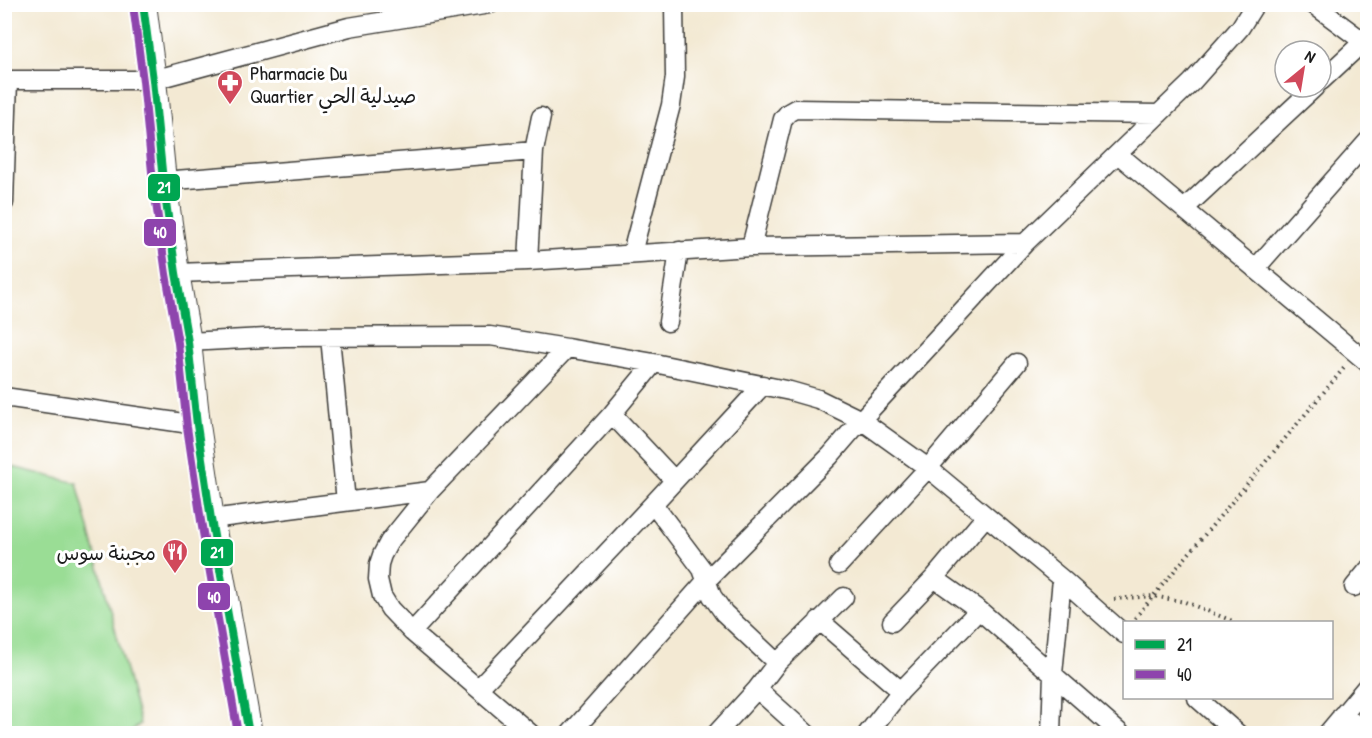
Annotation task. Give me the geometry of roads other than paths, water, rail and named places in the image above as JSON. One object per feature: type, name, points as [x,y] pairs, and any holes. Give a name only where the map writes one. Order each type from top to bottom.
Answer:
[{"type":"main road","points":[[143,4],[197,425],[249,734]]},
{"type":"street","points":[[4,203],[6,80],[153,80],[349,27],[384,13],[490,4]]},
{"type":"street","points":[[632,253],[671,105],[675,77],[674,4]]},
{"type":"street","points":[[570,734],[706,581],[830,456],[1025,243],[1192,82],[1240,28],[1255,4]]},
{"type":"street","points":[[1313,4],[1365,44],[1333,71]]},
{"type":"street","points":[[1184,209],[1302,99]]},
{"type":"street","points":[[751,247],[783,119],[795,109],[1159,114]]},
{"type":"street","points":[[528,261],[534,151],[541,117]]},
{"type":"street","points":[[1255,269],[1368,141]]},
{"type":"street","points":[[164,180],[534,151]]},
{"type":"street","points":[[1118,154],[1362,359]]},
{"type":"street","points":[[176,273],[528,261],[751,247],[1025,243]]},
{"type":"street","points":[[668,322],[679,251]]},
{"type":"street","points":[[330,336],[346,502]]},
{"type":"street","points":[[188,342],[330,336],[490,336],[654,363],[763,385],[818,399],[861,420],[928,468],[1123,632]]},
{"type":"street","points":[[531,734],[412,632],[390,609],[382,596],[378,579],[379,564],[389,542],[430,491],[567,348]]},
{"type":"street","points":[[412,632],[612,414],[654,363]]},
{"type":"street","points":[[839,565],[928,468],[1017,363]]},
{"type":"street","points":[[479,688],[763,385]]},
{"type":"street","points":[[4,398],[197,425]]},
{"type":"street","points":[[612,414],[674,480]]},
{"type":"street","points":[[211,519],[430,491]]},
{"type":"street","points":[[653,504],[702,568],[712,596],[724,613],[777,663]]},
{"type":"street","points":[[892,622],[934,578],[986,516]]},
{"type":"street","points":[[1354,586],[1368,570]]},
{"type":"street","points":[[934,578],[979,610],[1121,734]]},
{"type":"street","points":[[1051,734],[1053,674],[1062,579]]},
{"type":"street","points":[[717,734],[777,663],[844,597]]},
{"type":"street","points":[[867,734],[901,691],[979,610]]},
{"type":"street","points":[[819,620],[901,691]]},
{"type":"street","points":[[1326,734],[1368,685]]},
{"type":"street","points":[[757,689],[807,734]]},
{"type":"street","points":[[1198,699],[1238,734]]},
{"type":"street","points":[[1342,715],[1368,732]]},
{"type":"place","name":"Pharmacie Du Quartier صيدلية الحي","points":[[230,106]]},
{"type":"place","name":"مجبنة سوس","points":[[175,575]]}]
